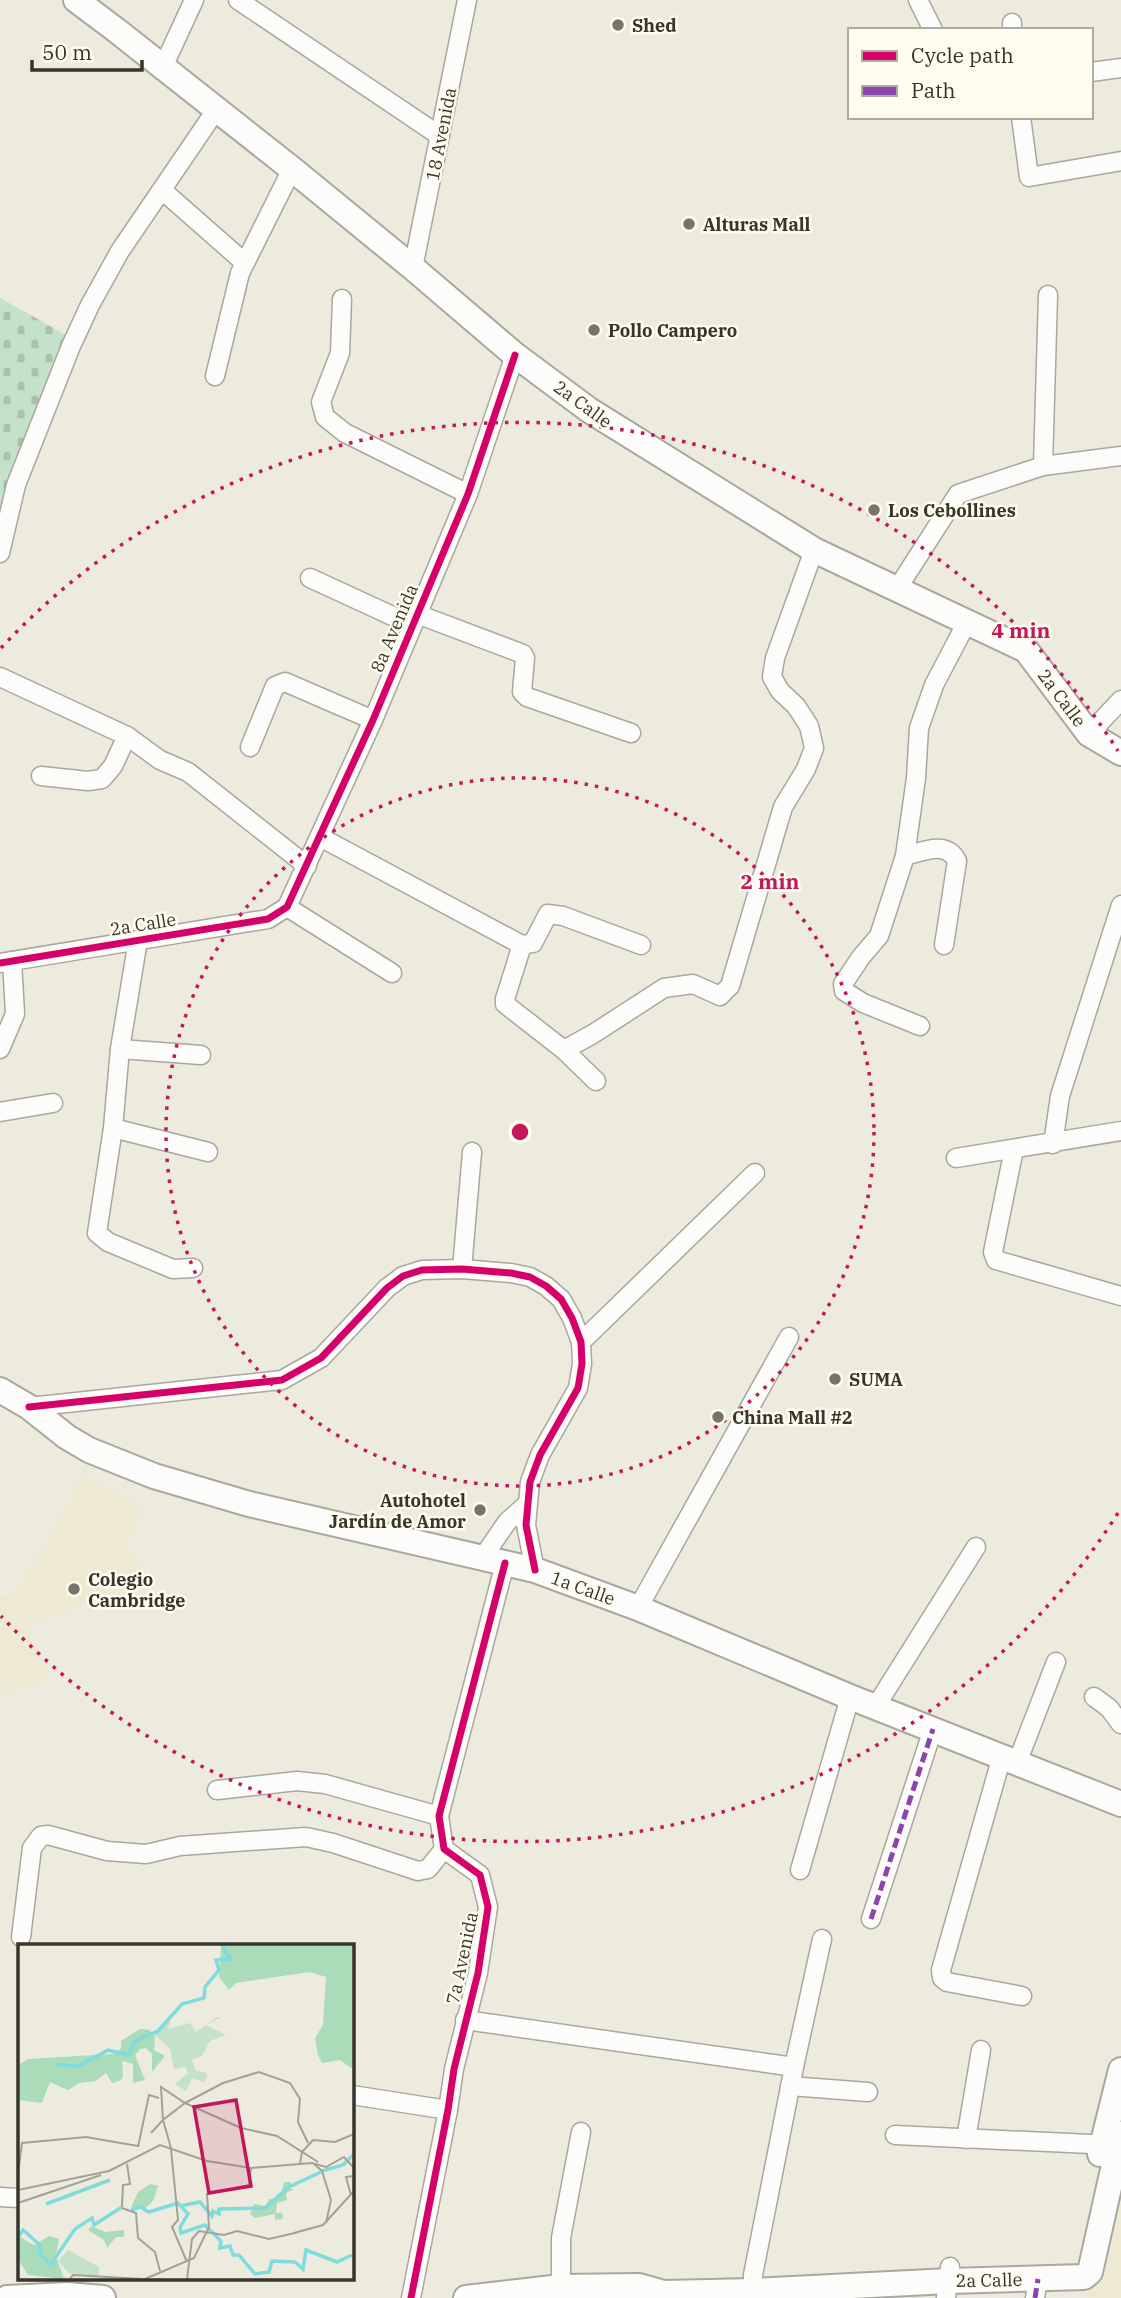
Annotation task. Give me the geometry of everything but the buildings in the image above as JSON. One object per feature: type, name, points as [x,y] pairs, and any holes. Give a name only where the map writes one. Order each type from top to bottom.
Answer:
[{"type":"main road","name":"2a Calle","points":[[76,0],[292,169],[515,355],[628,436],[814,550],[1026,650],[1089,734],[1121,753]]},
{"type":"main road","name":"1a Calle","points":[[0,1390],[29,1407],[67,1437],[89,1450],[154,1476],[249,1504],[534,1570],[638,1608],[850,1697],[1121,1804]]},
{"type":"main road","points":[[1083,2266],[1115,2152],[1121,2070]]},
{"type":"main road","name":"2a Calle","points":[[948,2282],[1074,2260],[1083,2266]]},
{"type":"main road","name":"2a Calle","points":[[466,2298],[561,2287],[639,2286],[664,2278],[753,2283],[948,2282],[1036,2288],[1083,2266]]},
{"type":"main road","points":[[7,2298],[67,2287],[103,2298]]},
{"type":"street","points":[[163,66],[194,0]]},
{"type":"street","points":[[238,0],[440,136]]},
{"type":"street","name":"18 Avenida","points":[[413,268],[467,0]]},
{"type":"street","points":[[918,0],[932,28]]},
{"type":"street","points":[[1093,72],[1121,68]]},
{"type":"street","points":[[0,553],[16,485],[90,305],[120,251],[216,110]]},
{"type":"street","points":[[1021,119],[1029,177],[1121,161]]},
{"type":"street","points":[[215,376],[240,273],[292,169]]},
{"type":"street","points":[[162,190],[245,263]]},
{"type":"street","points":[[1043,466],[1048,295]]},
{"type":"street","points":[[342,299],[340,353],[321,402],[325,416],[345,433],[468,494]]},
{"type":"street","name":"8a Avenida","points":[[287,907],[373,720],[468,494],[515,355]]},
{"type":"street","points":[[897,589],[958,494],[1043,466],[1121,456]]},
{"type":"street","points":[[564,1051],[664,988],[693,984],[720,996],[730,986],[783,807],[806,769],[814,748],[809,726],[772,677],[775,658],[814,550]]},
{"type":"street","points":[[310,578],[414,619],[523,654],[525,658],[522,692],[527,697],[631,733]]},
{"type":"street","points":[[920,1026],[863,1003],[844,992],[843,984],[879,936],[905,856],[916,778],[919,729],[934,685],[967,622]]},
{"type":"street","points":[[0,677],[127,736],[160,760],[188,772],[307,866]]},
{"type":"street","points":[[250,747],[275,686],[285,682],[373,720]]},
{"type":"street","points":[[1089,734],[1121,700]]},
{"type":"street","points":[[41,775],[88,782],[102,779],[113,766],[127,736]]},
{"type":"street","points":[[320,837],[522,945],[533,943],[548,914],[563,916],[641,945]]},
{"type":"street","points":[[905,856],[938,848],[954,855],[957,861],[944,945]]},
{"type":"street","points":[[1053,1144],[1060,1096],[1121,905]]},
{"type":"street","points":[[287,907],[392,973]]},
{"type":"street","name":"2a Calle","points":[[6,962],[268,919],[287,907]]},
{"type":"street","points":[[138,940],[120,1049],[113,1128],[97,1233],[108,1242],[173,1269],[192,1268]]},
{"type":"street","points":[[522,945],[505,1004],[564,1051],[596,1081]]},
{"type":"street","points":[[0,1049],[15,1014],[6,962]]},
{"type":"street","points":[[120,1049],[201,1055]]},
{"type":"street","points":[[0,1112],[53,1103]]},
{"type":"street","points":[[113,1128],[208,1152]]},
{"type":"street","points":[[956,1158],[1121,1131]]},
{"type":"street","points":[[1014,1149],[993,1252],[996,1259],[1121,1296]]},
{"type":"street","points":[[462,1269],[472,1153]]},
{"type":"street","points":[[581,1342],[755,1173]]},
{"type":"street","points":[[29,1407],[282,1380],[321,1358],[387,1288],[403,1276],[422,1270],[462,1269],[530,1277],[561,1299],[581,1342],[582,1364],[578,1388],[540,1455],[530,1482],[526,1525],[534,1570]]},
{"type":"street","points":[[638,1608],[789,1337]]},
{"type":"street","points":[[21,1937],[32,1848],[41,1836],[48,1835],[107,1851],[146,1854],[180,1846],[306,1837],[333,1843],[418,1871],[428,1869],[444,1849],[439,1816],[494,1560],[507,1522],[527,1504]]},
{"type":"street","points":[[876,1706],[976,1548]]},
{"type":"street","points":[[1023,1996],[947,1982],[942,1978],[941,1970],[1009,1759],[1056,1662]]},
{"type":"street","points":[[800,1870],[850,1697]]},
{"type":"street","points":[[1094,1697],[1109,1708],[1121,1724]]},
{"type":"street","points":[[872,1919],[933,1729]]},
{"type":"street","points":[[216,1790],[310,1782],[338,1787],[439,1816]]},
{"type":"street","name":"7a Avenida","points":[[411,2298],[465,2020],[478,1973],[488,1907],[480,1875],[444,1849]]},
{"type":"street","points":[[753,2283],[790,2086],[822,1939]]},
{"type":"street","points":[[465,2020],[794,2067]]},
{"type":"street","points":[[966,2139],[981,2050]]},
{"type":"street","points":[[790,2086],[868,2092]]},
{"type":"street","points":[[354,2095],[448,2110]]},
{"type":"street","points":[[561,2287],[561,2238],[581,2132]]},
{"type":"street","points":[[895,2136],[966,2139],[1115,2152]]},
{"type":"street","points":[[0,2197],[18,2198]]},
{"type":"shaded area","name":"Colegio Cambridge","points":[[81,1475],[142,1507],[126,1544],[150,1582],[25,1626],[50,1680],[0,1695],[0,1596],[13,1596],[70,1503]]},
{"type":"shaded area","points":[[1121,2201],[1121,2298],[1088,2298],[1088,2285]]},
{"type":"green space","points":[[0,298],[77,341],[0,543]]},
{"type":"marked path","points":[[871,1919],[933,1729]]},
{"type":"marked path","points":[[1035,2298],[1038,2279]]},
{"type":"cycle path","points":[[0,963],[268,919],[287,907],[373,720],[468,494],[515,355]]},
{"type":"cycle path","points":[[29,1407],[282,1380],[321,1358],[387,1288],[403,1276],[422,1270],[462,1269],[530,1277],[561,1299],[581,1342],[582,1364],[578,1388],[540,1455],[530,1482],[526,1525],[535,1570]]},
{"type":"cycle path","points":[[411,2298],[454,2069],[478,1973],[488,1907],[480,1875],[444,1849],[439,1816],[505,1563]]},
{"type":"place","name":"Shed","points":[[618,25]]},
{"type":"place","name":"Alturas Mall","points":[[689,224]]},
{"type":"place","name":"Pollo Campero","points":[[594,330]]},
{"type":"place","name":"Los Cebollines","points":[[874,510]]},
{"type":"place","name":"SUMA","points":[[835,1379]]},
{"type":"place","name":"China Mall #2","points":[[718,1417]]},
{"type":"place","name":"Autohotel Jardín de Amor","points":[[480,1510]]},
{"type":"place","name":"Colegio Cambridge","points":[[74,1589]]}]
